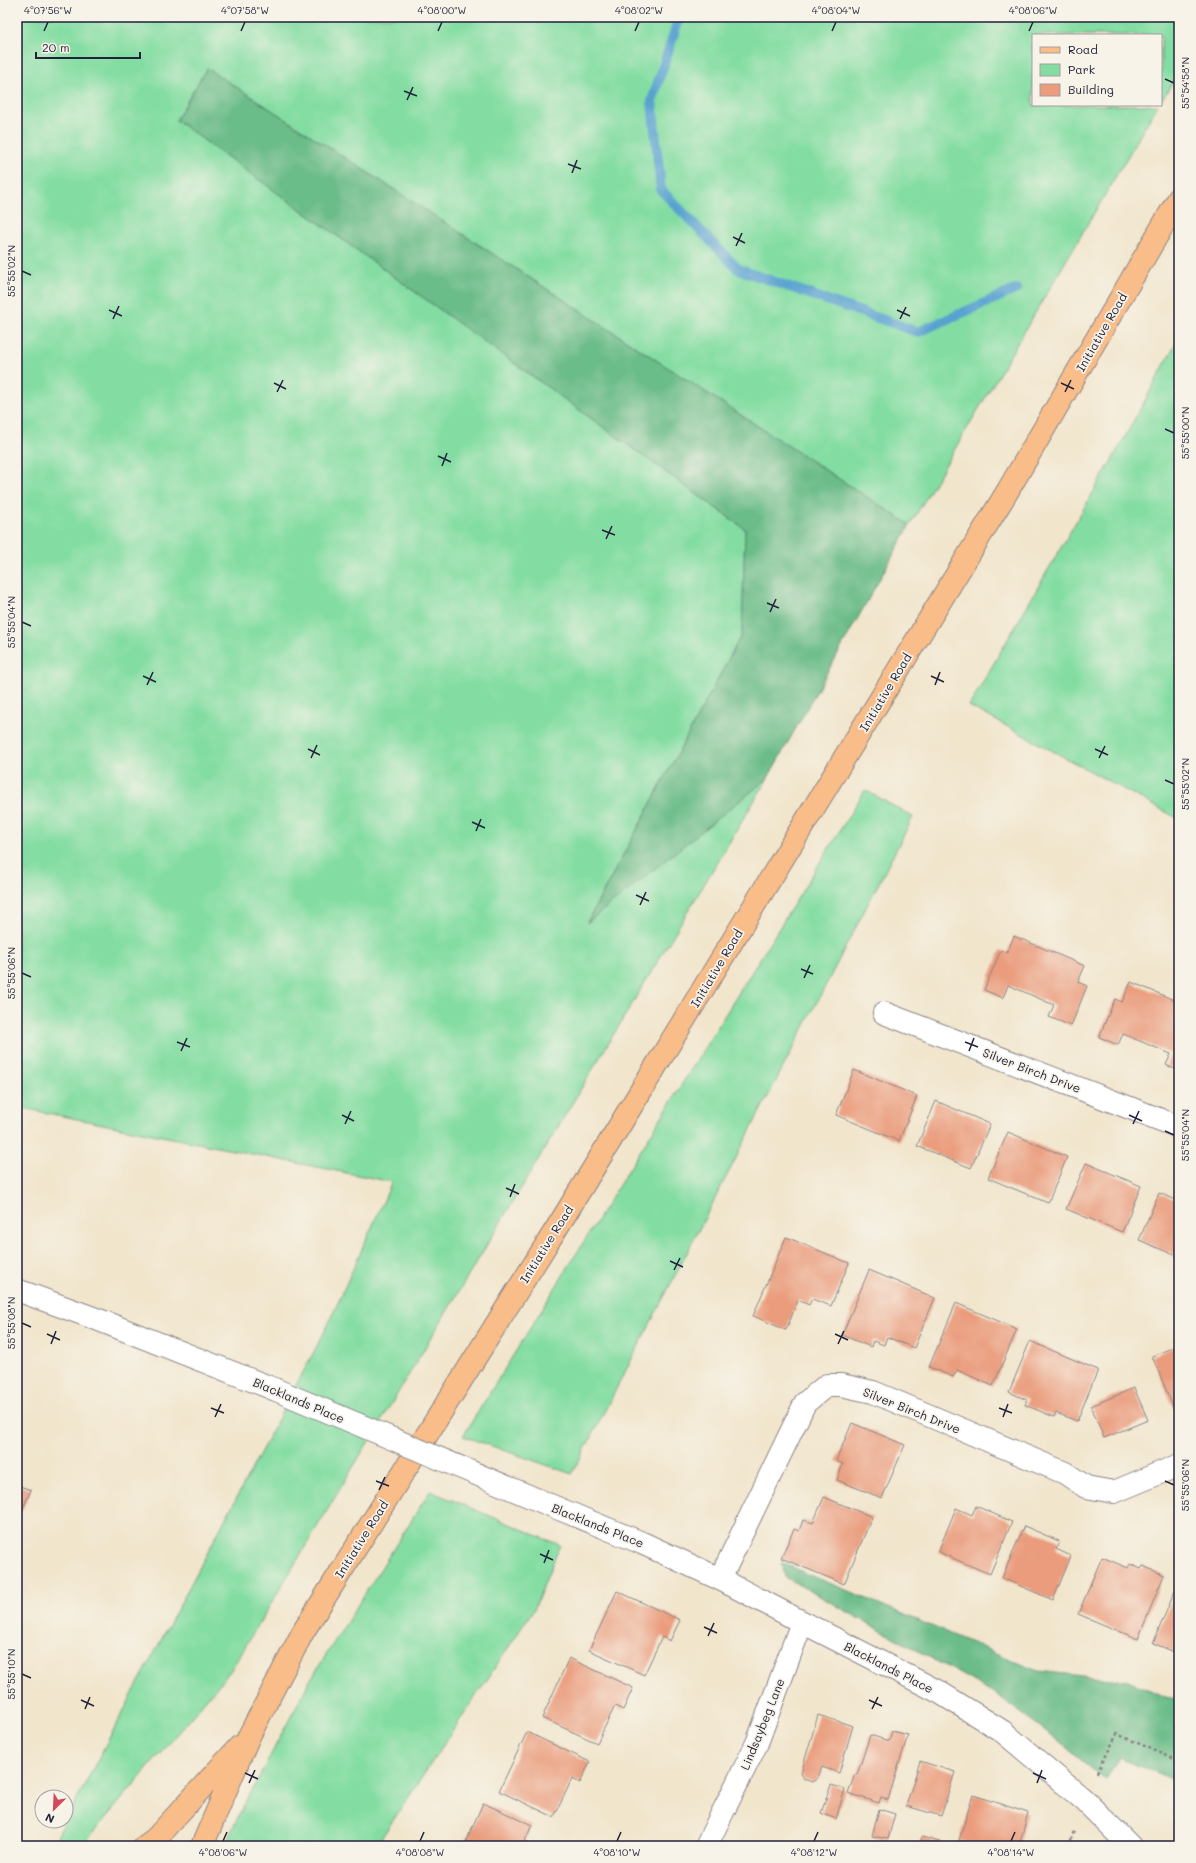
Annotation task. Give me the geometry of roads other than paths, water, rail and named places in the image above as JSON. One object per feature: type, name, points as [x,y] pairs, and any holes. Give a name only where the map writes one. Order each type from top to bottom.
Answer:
[{"type":"main road","name":"Initiative Road","points":[[202,1846],[249,1736],[303,1632],[559,1224],[995,513],[1179,198]]},
{"type":"main road","name":"Initiative Road","points":[[145,1846],[155,1839],[249,1736]]},
{"type":"street","name":"Silver Birch Drive","points":[[884,1013],[1179,1127]]},
{"type":"street","name":"Blacklands Place","points":[[17,1290],[274,1389],[642,1543],[720,1579],[939,1692],[1002,1731],[1084,1800],[1130,1846]]},
{"type":"street","name":"Silver Birch Drive","points":[[720,1579],[804,1403],[827,1386],[841,1385],[873,1392],[1064,1473],[1086,1487],[1114,1492],[1179,1465]]},
{"type":"street","name":"Lindsaybeg Lane","points":[[706,1846],[757,1743],[802,1622]]},
{"type":"waterway","points":[[677,17],[678,21],[652,101],[661,190],[738,269],[918,332],[1017,289]]}]
